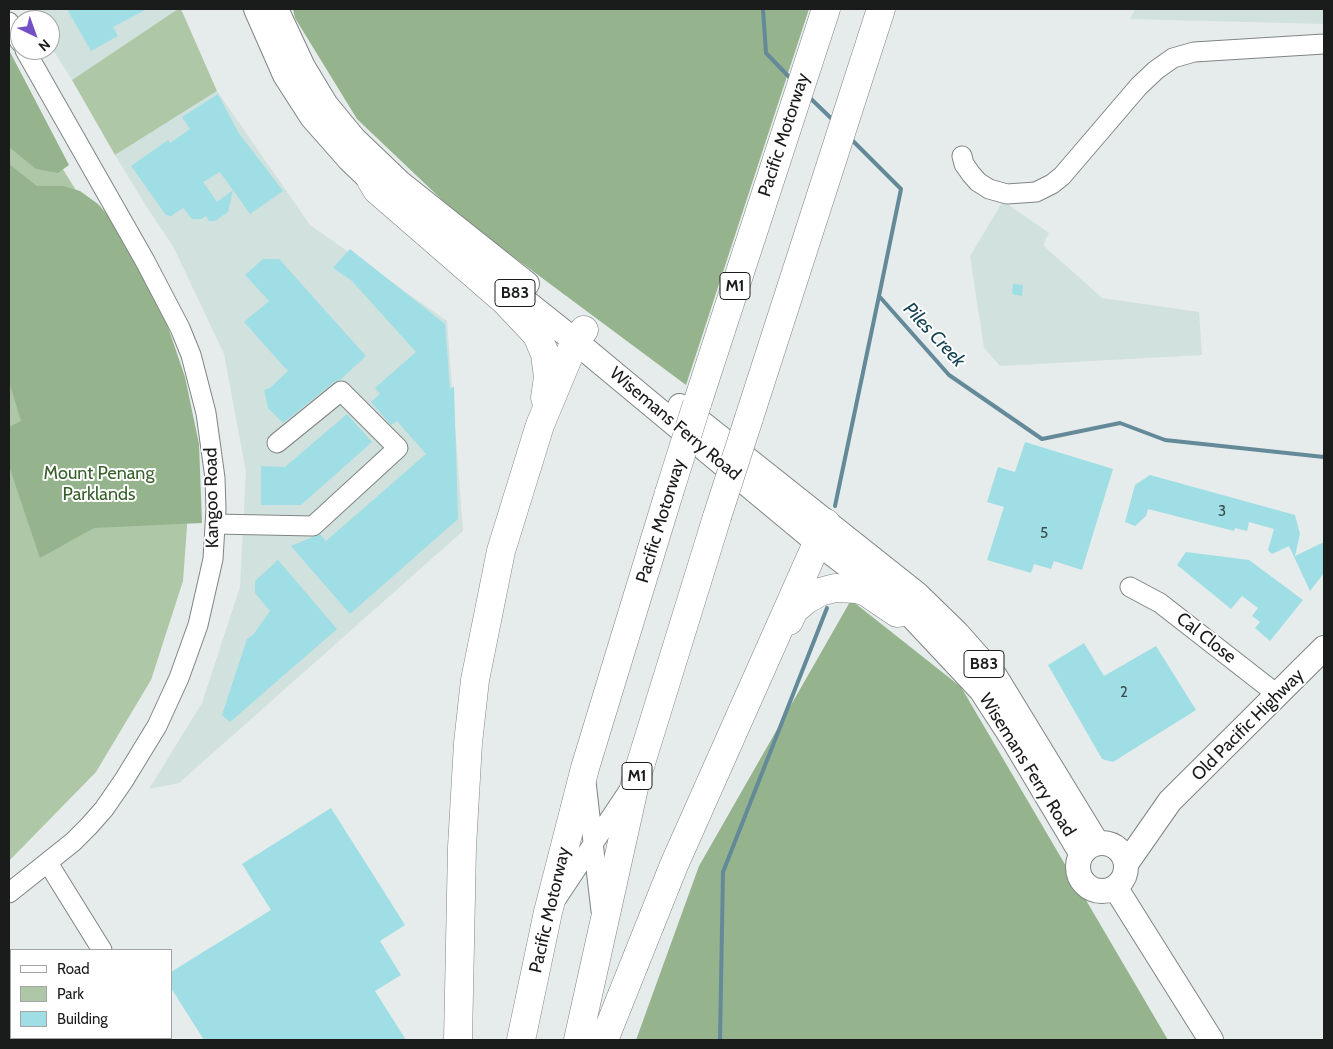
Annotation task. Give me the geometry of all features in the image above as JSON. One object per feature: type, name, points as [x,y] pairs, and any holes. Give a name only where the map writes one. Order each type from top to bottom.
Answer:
[{"type":"highway","name":"M1","points":[[578,1040],[636,779],[717,517],[881,9]]},
{"type":"highway","name":"Pacific Motorway","points":[[521,1040],[548,912],[585,768],[697,404],[825,13]]},
{"type":"highway","points":[[370,180],[377,190],[505,301],[537,335],[545,354],[548,377],[546,395],[538,420],[540,425]]},
{"type":"highway","points":[[458,1040],[462,847],[468,742],[475,680],[501,551],[540,425],[580,335]]},
{"type":"highway","points":[[604,1040],[674,864],[822,533]]},
{"type":"highway","points":[[768,655],[774,654],[794,610],[820,592],[835,588],[857,589],[866,592],[897,613],[907,611]]},
{"type":"main road","name":"Wisemans Ferry Road","points":[[256,9],[285,75],[312,117],[332,141],[370,180],[580,335]]},
{"type":"main road","name":"Wisemans Ferry Road","points":[[276,9],[302,67],[326,105],[354,139],[400,183],[580,335],[822,533],[907,611],[982,690],[1016,744],[1105,851]]},
{"type":"main road","name":"Wisemans Ferry Road","points":[[822,533],[918,595],[957,633],[995,676],[1105,851]]},
{"type":"main road","name":"Old Pacific Highway","points":[[1105,851],[1170,801],[1324,648]]},
{"type":"main road","points":[[1105,851],[1124,877],[1115,887],[1105,891],[1094,890],[1084,884],[1078,874],[1077,863],[1105,851]]},
{"type":"main road","points":[[1115,887],[1211,1040]]},
{"type":"street","points":[[962,156],[964,164],[971,174],[988,189],[1007,194],[1036,192],[1052,184],[1062,176],[1138,86],[1173,58],[1194,52],[1324,44]]},
{"type":"street","name":"Kangoo Road","points":[[9,892],[73,842],[104,809],[143,751],[170,701],[198,626],[213,559],[215,524],[215,478],[208,422],[191,354],[180,328],[145,261],[31,60]]},
{"type":"street","points":[[215,524],[313,526],[398,448],[341,391],[277,443]]},
{"type":"street","name":"Cal Close","points":[[1130,586],[1160,603],[1278,695]]},
{"type":"street","points":[[585,768],[603,930]]},
{"type":"street","points":[[548,912],[636,779]]},
{"type":"street","points":[[48,862],[101,949]]},
{"type":"shaded area","points":[[178,9],[72,80],[59,60],[60,10],[28,10]]},
{"type":"shaded area","points":[[1135,9],[1324,9],[1324,24],[1130,19]]},
{"type":"shaded area","points":[[217,91],[310,225],[447,321],[463,531],[179,783],[149,789],[202,703],[240,587],[246,472],[224,354],[173,246],[115,155]]},
{"type":"shaded area","points":[[1003,201],[1049,233],[1043,245],[1102,298],[1199,312],[1202,355],[1000,366],[984,348],[970,256]]},
{"type":"green space","points":[[178,9],[181,9],[217,91],[115,155],[72,80]]},
{"type":"green space","points":[[293,9],[809,9],[686,385],[460,217],[357,119],[295,18]]},
{"type":"green space","points":[[9,50],[10,60],[14,60],[69,165],[58,173],[36,169],[9,147]]},
{"type":"green space","name":"Mount Penang Parklands","points":[[9,83],[79,195],[191,473],[183,581],[151,680],[96,772],[9,861]]},
{"type":"green space","points":[[9,164],[37,186],[63,186],[80,191],[98,204],[112,220],[128,248],[168,327],[185,377],[199,444],[202,523],[94,528],[40,558],[9,466],[9,427],[21,421],[9,382]]},
{"type":"green space","points":[[851,600],[961,687],[1168,1040],[636,1040],[699,866]]},
{"type":"building","points":[[67,9],[147,9],[113,27],[118,36],[91,51]]},
{"type":"building","points":[[218,94],[238,132],[283,191],[250,214],[233,190],[228,212],[215,221],[209,221],[206,216],[201,219],[192,219],[183,208],[171,216],[166,215],[131,166],[168,140],[170,143],[190,129],[182,117]],"holes":[[[220,172],[233,190],[217,202],[203,182]]]},
{"type":"building","points":[[350,249],[445,324],[450,389],[454,386],[458,519],[350,614],[291,546],[320,534],[326,541],[426,454],[397,421],[391,425],[371,402],[380,394],[375,388],[416,352],[352,281],[333,268]]},
{"type":"building","points":[[263,259],[279,259],[366,356],[340,380],[334,382],[283,423],[268,408],[264,390],[270,388],[288,371],[244,322],[269,301],[245,275]]},
{"type":"building","points":[[1013,284],[1023,285],[1022,296],[1012,294]]},
{"type":"building","points":[[347,414],[372,442],[301,505],[261,505],[261,466],[285,467]]},
{"type":"building","points":[[1025,442],[1113,469],[1082,570],[1054,561],[1051,569],[1034,564],[1031,573],[987,560],[1004,507],[987,502],[998,467],[1015,472]]},
{"type":"building","points":[[1150,475],[1295,515],[1300,534],[1295,556],[1324,542],[1324,573],[1310,591],[1289,546],[1272,554],[1268,550],[1274,529],[1249,522],[1247,531],[1235,528],[1234,531],[1148,509],[1146,516],[1135,526],[1125,522],[1135,485]]},
{"type":"building","points":[[1186,552],[1249,560],[1303,600],[1270,641],[1255,628],[1260,622],[1252,616],[1258,608],[1242,596],[1231,609],[1177,565]]},
{"type":"building","points":[[278,560],[337,629],[230,722],[222,715],[247,639],[253,635],[270,611],[255,593],[255,581]]},
{"type":"building","points":[[1084,643],[1104,676],[1156,646],[1196,710],[1113,762],[1102,759],[1048,665]]},
{"type":"building","points":[[331,808],[405,925],[380,941],[401,975],[375,991],[406,1040],[204,1040],[172,990],[172,971],[271,910],[242,864]]},
{"type":"waterway","name":"Piles Creek","points":[[763,9],[766,53],[792,80]]},
{"type":"waterway","name":"Piles Creek","points":[[808,96],[835,122]]},
{"type":"waterway","name":"Piles Creek","points":[[850,138],[901,189],[879,296],[949,375],[1042,439],[1120,423],[1165,440],[1324,457]]},
{"type":"waterway","points":[[835,506],[879,296]]},
{"type":"waterway","points":[[720,1040],[723,872],[827,608]]}]
